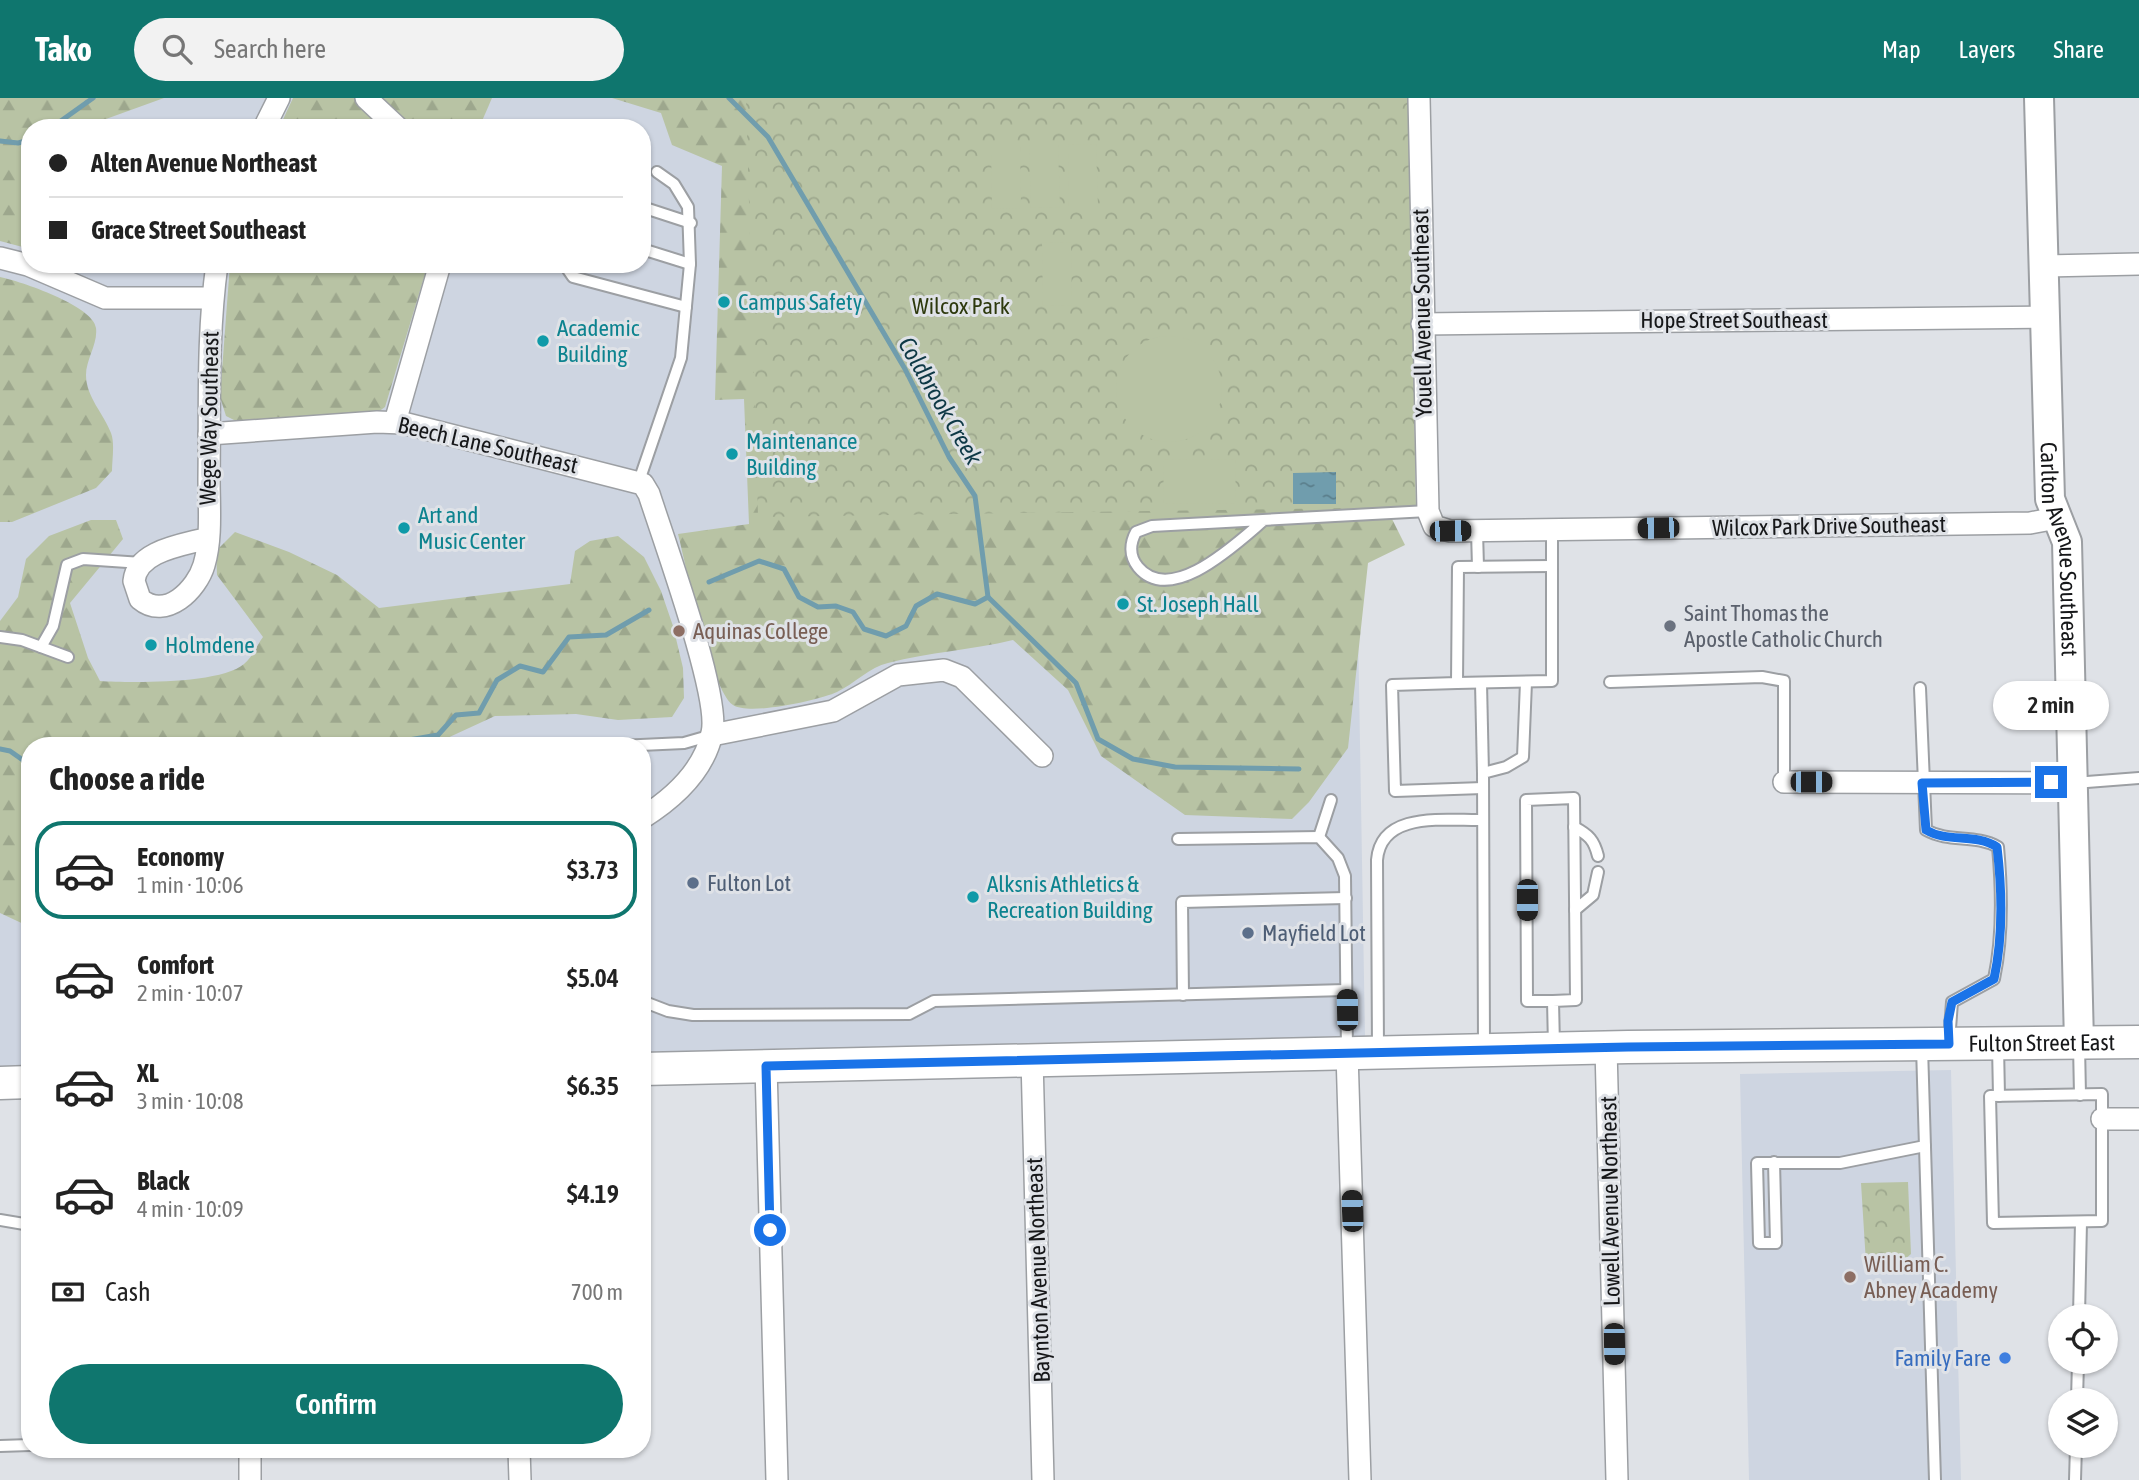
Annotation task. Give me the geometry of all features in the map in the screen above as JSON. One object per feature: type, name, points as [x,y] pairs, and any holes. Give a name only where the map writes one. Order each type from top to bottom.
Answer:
[{"type":"main road","name":"Fulton Street East","points":[[651,1069],[1606,1048],[2139,1042]]},
{"type":"main road","points":[[0,1083],[21,1082]]},
{"type":"street","points":[[268,119],[279,98]]},
{"type":"street","points":[[366,98],[388,119]]},
{"type":"street","name":"Youell Avenue Southeast","points":[[1419,98],[1422,324],[1431,518]]},
{"type":"street","name":"Carlton Avenue Southeast","points":[[2039,98],[2050,499],[2067,542],[2079,1043]]},
{"type":"street","points":[[0,258],[21,263]]},
{"type":"street","points":[[2045,265],[2139,264]]},
{"type":"street","points":[[47,273],[105,298],[212,298]]},
{"type":"street","name":"Wege Way Southeast","points":[[208,538],[164,551],[142,562],[134,581],[138,596],[155,606],[171,603],[191,591],[199,579],[208,538],[208,368],[216,273]]},
{"type":"street","points":[[395,422],[437,273]]},
{"type":"street","name":"Hope Street Southeast","points":[[1422,324],[2046,317]]},
{"type":"street","name":"Beech Lane Southeast","points":[[209,434],[395,422],[639,481]]},
{"type":"street","points":[[639,481],[649,494],[709,690],[712,735],[692,777],[651,811]]},
{"type":"street","name":"Wilcox Park Drive Southeast","points":[[1431,518],[1450,531],[1477,531],[2016,523],[2057,518]]},
{"type":"street","points":[[712,735],[833,711],[898,675],[944,670],[962,677],[1042,756]]},
{"type":"street","points":[[1784,782],[2074,783]]},
{"type":"street","name":"Lowell Avenue Northeast","points":[[1606,1048],[1617,1480]]},
{"type":"street","points":[[1347,1053],[1360,1480]]},
{"type":"street","name":"Baynton Avenue Northeast","points":[[1032,1059],[1043,1480]]},
{"type":"street","points":[[766,1066],[778,1480]]},
{"type":"street","points":[[2102,1119],[2139,1119]]},
{"type":"street","points":[[250,1458],[250,1480]]},
{"type":"street","points":[[519,1458],[520,1480]]},
{"type":"lane","points":[[639,481],[678,370],[690,264],[691,222],[682,193],[657,172]]},
{"type":"lane","points":[[651,210],[691,222]]},
{"type":"lane","points":[[651,252],[690,264]]},
{"type":"lane","points":[[570,273],[573,277],[687,307]]},
{"type":"lane","points":[[1263,521],[1207,567],[1189,575],[1150,576],[1137,566],[1132,555],[1131,545],[1136,532],[1152,526],[1263,521],[1431,518]]},
{"type":"lane","points":[[1483,789],[1395,791],[1392,685],[1552,681],[1552,530]]},
{"type":"lane","points":[[1477,531],[1478,567]]},
{"type":"lane","points":[[41,647],[53,626],[67,565],[83,559],[142,562]]},
{"type":"lane","points":[[1457,684],[1458,567],[1552,566]]},
{"type":"lane","points":[[0,637],[68,657]]},
{"type":"lane","points":[[1610,682],[1762,677],[1784,681],[1784,782]]},
{"type":"lane","points":[[1483,773],[1506,767],[1523,757],[1526,682]]},
{"type":"lane","points":[[1481,683],[1484,1051]]},
{"type":"lane","points":[[1920,688],[1926,830],[1937,837],[1985,840],[1997,847],[2000,870],[1999,956],[1994,979],[1952,1002],[1948,1021],[1935,1044],[1925,1146],[1935,1480]]},
{"type":"lane","points":[[651,745],[684,743],[712,735]]},
{"type":"lane","points":[[2074,783],[2139,778]]},
{"type":"lane","points":[[1574,798],[1575,910],[1576,1000],[1527,1001],[1526,800],[1574,798]]},
{"type":"lane","points":[[1319,837],[1331,800]]},
{"type":"lane","points":[[1378,1053],[1377,860],[1380,846],[1386,834],[1407,824],[1483,820]]},
{"type":"lane","points":[[1574,827],[1589,835],[1595,843],[1598,856]]},
{"type":"lane","points":[[1178,839],[1319,837]]},
{"type":"lane","points":[[1319,837],[1343,867],[1346,898],[1347,1053]]},
{"type":"lane","points":[[1575,910],[1593,895],[1598,872]]},
{"type":"lane","points":[[1183,995],[1182,902],[1346,898]]},
{"type":"lane","points":[[651,1004],[682,1014],[739,1017],[909,1014],[934,1001],[1346,990]]},
{"type":"lane","points":[[1553,1001],[1554,1049]]},
{"type":"lane","points":[[2079,1043],[2080,1095]]},
{"type":"lane","points":[[1998,1044],[1999,1096]]},
{"type":"lane","points":[[2102,1094],[2102,1221],[1993,1223],[1990,1096],[2080,1095],[2102,1094]]},
{"type":"lane","points":[[1774,1162],[1776,1243],[1759,1243],[1757,1163],[1774,1162],[1840,1163],[1925,1146]]},
{"type":"lane","points":[[0,1220],[21,1224]]},
{"type":"lane","points":[[2079,1304],[2081,1222]]},
{"type":"lane","points":[[0,1446],[21,1445]]},
{"type":"lane","points":[[2075,1480],[2076,1458]]},
{"type":"shaded area","name":"Aquinas College","points":[[0,98],[746,98],[1356,508],[1365,1037],[651,1052],[651,737],[21,737],[21,1066],[0,1066]]},
{"type":"shaded area","name":"William C. Abney Academy","points":[[1951,1070],[1961,1480],[1749,1480],[1740,1074]]},
{"type":"green space","points":[[0,98],[164,98],[106,119],[21,119],[21,247],[0,241]]},
{"type":"green space","points":[[293,98],[492,98],[483,119],[283,119]]},
{"type":"green space","points":[[612,98],[849,98],[1384,503],[1405,545],[1368,563],[1348,748],[1309,802],[1292,819],[1185,815],[1101,756],[1068,690],[1013,640],[888,663],[837,692],[801,703],[754,709],[733,705],[716,676],[708,652],[678,534],[749,524],[744,399],[715,400],[722,166],[672,145],[661,113]]},
{"type":"green space","name":"Wilcox Park","points":[[746,98],[1409,98],[1416,507],[758,517]]},
{"type":"green space","points":[[1096,144],[1098,207],[1069,207],[1068,145]]},
{"type":"green space","points":[[1029,145],[1058,145],[1060,207],[1031,208]]},
{"type":"green space","points":[[991,146],[1020,146],[1021,208],[992,209]]},
{"type":"green space","points":[[1071,242],[1072,305],[1043,306],[1042,243]]},
{"type":"green space","points":[[229,273],[425,273],[385,407],[378,412],[238,422],[226,416],[220,397]]},
{"type":"green space","points":[[0,277],[70,303],[92,320],[96,334],[87,369],[87,383],[113,442],[112,471],[96,488],[12,522],[0,522]]},
{"type":"green space","points":[[1169,336],[1189,340],[1207,351],[1218,369],[1222,389],[1218,409],[1207,427],[1189,438],[1169,442],[1149,438],[1131,427],[1120,409],[1116,389],[1120,369],[1131,351],[1149,340]]},
{"type":"green space","points":[[1235,459],[1236,503],[1164,504],[1163,460]]},
{"type":"green space","points":[[91,520],[116,520],[123,539],[70,603],[88,658],[100,681],[153,682],[197,679],[232,671],[247,661],[263,637],[217,575],[216,551],[235,532],[289,552],[337,575],[379,608],[570,584],[575,551],[590,541],[618,536],[644,557],[661,591],[683,668],[684,698],[672,717],[618,720],[576,714],[495,716],[450,737],[21,737],[21,923],[0,913],[0,621],[18,597],[26,559],[49,536]]},
{"type":"green space","points":[[1908,1182],[1911,1254],[1904,1260],[1866,1263],[1861,1183]]},
{"type":"water","points":[[1336,472],[1336,504],[1293,504],[1293,473]]},
{"type":"waterway","name":"Coldbrook Creek","points":[[64,119],[93,98]]},
{"type":"waterway","name":"Coldbrook Creek","points":[[729,98],[768,137],[905,369],[949,457],[975,496],[988,597]]},
{"type":"waterway","name":"Coldbrook Creek","points":[[0,141],[21,142]]},
{"type":"waterway","points":[[709,582],[759,561],[784,569],[799,597],[818,607],[836,606],[853,612],[864,629],[886,636],[906,626],[916,606],[937,594],[975,604],[988,597],[1076,683],[1098,739],[1133,759],[1175,767],[1299,769]]},
{"type":"waterway","points":[[426,737],[438,735],[456,715],[479,713],[497,680],[520,666],[543,672],[569,637],[606,635],[649,610]]},
{"type":"waterway","points":[[0,749],[10,751],[21,759]]},
{"type":"place","name":"Campus Safety","points":[[724,302]]},
{"type":"place","name":"Academic Building","points":[[543,341]]},
{"type":"place","name":"Maintenance Building","points":[[732,454]]},
{"type":"place","name":"Art and Music Center","points":[[404,528]]},
{"type":"place","name":"St. Joseph Hall","points":[[1123,604]]},
{"type":"place","name":"Saint Thomas the Apostle Catholic Church","points":[[1670,626]]},
{"type":"place","name":"Aquinas College","points":[[679,631]]},
{"type":"place","name":"Holmdene","points":[[151,645]]},
{"type":"place","name":"Fulton Lot","points":[[693,883]]},
{"type":"place","name":"Alksnis Athletics & Recreation Building","points":[[973,897]]},
{"type":"place","name":"Mayfield Lot","points":[[1248,933]]},
{"type":"place","name":"William C. Abney Academy","points":[[1850,1277]]},
{"type":"place","name":"Family Fare","points":[[2005,1358]]},
{"type":"route","points":[[770,1230],[766,1066],[1628,1047],[1949,1044],[1948,1021],[1952,1002],[1974,993],[1994,979],[1999,956],[2000,870],[1997,847],[1985,840],[1937,837],[1926,830],[1922,783],[2051,782]]}]
